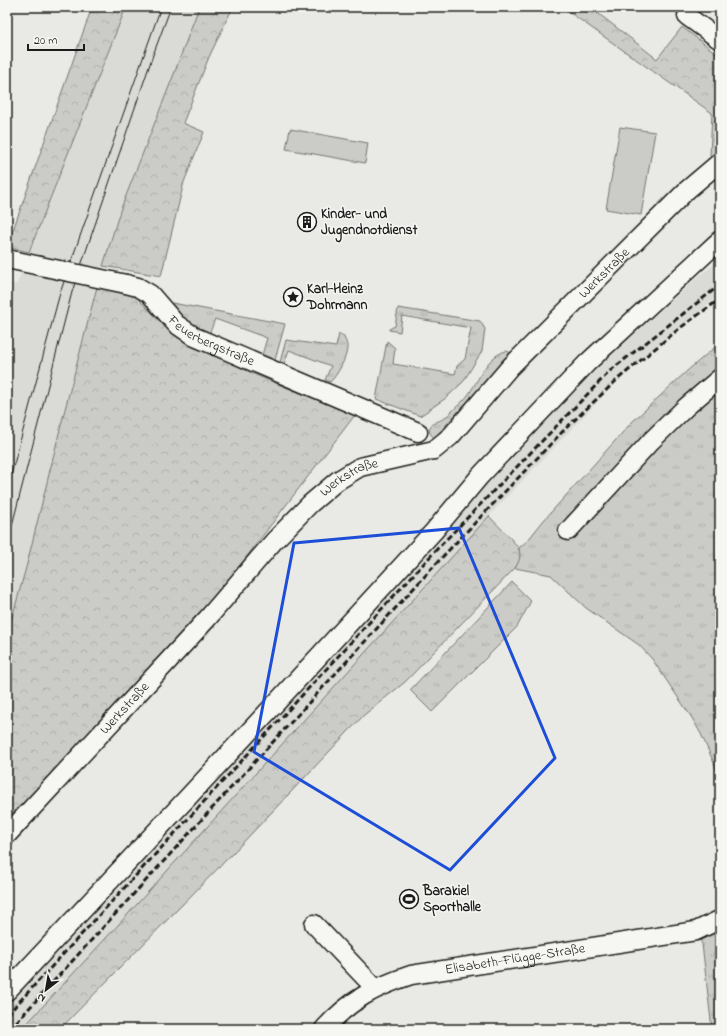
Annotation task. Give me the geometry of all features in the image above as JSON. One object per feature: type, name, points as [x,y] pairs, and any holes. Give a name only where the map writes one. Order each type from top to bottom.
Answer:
[{"type":"street","points":[[687,16],[720,40]]},
{"type":"street","name":"Werkstraße","points":[[7,835],[206,619],[274,541],[310,504],[337,481],[360,467],[434,450],[451,436],[510,367],[687,190],[720,162]]},
{"type":"street","points":[[7,991],[434,531],[480,476],[582,369],[720,240]]},
{"type":"street","name":"Feuerbergstraße","points":[[7,259],[138,287],[150,294],[176,324],[195,337],[418,432]]},
{"type":"street","points":[[568,531],[651,441],[686,407],[720,378]]},
{"type":"street","name":"Elisabeth-Flügge-Straße","points":[[324,1029],[345,1009],[375,988],[411,975],[696,931],[719,920]]},
{"type":"street","points":[[314,924],[375,988]]},
{"type":"highlighted area","points":[[459,528],[555,758],[450,870],[254,752],[294,543]]},
{"type":"shaded area","points":[[126,7],[199,7],[120,211],[103,266],[64,413],[27,564],[7,636],[7,283],[17,284]]},
{"type":"shaded area","points":[[720,260],[720,294],[616,382],[498,506],[22,1029],[7,1029],[7,1002],[101,904],[315,674],[474,495],[596,367],[700,275]]},
{"type":"green space","points":[[92,7],[126,7],[29,252],[7,247]]},
{"type":"green space","points":[[199,7],[233,7],[209,57],[183,123],[204,132],[184,182],[161,276],[103,266],[120,211]]},
{"type":"green space","points":[[562,7],[590,7],[657,59],[682,27],[720,56],[720,149],[710,156],[712,113]]},
{"type":"green space","points":[[620,127],[655,132],[641,215],[606,209]]},
{"type":"green space","points":[[290,129],[368,143],[365,163],[286,149]]},
{"type":"green space","points":[[97,287],[136,297],[169,330],[183,340],[258,376],[355,415],[202,615],[7,821],[7,636],[27,564]]},
{"type":"green space","points":[[172,303],[285,324],[275,360],[262,355],[267,338],[215,319],[209,335],[184,322],[170,306]]},
{"type":"green space","points":[[398,308],[480,321],[485,329],[482,351],[463,382],[446,398],[420,416],[376,399],[387,341],[395,348],[393,364],[455,374],[457,366],[465,359],[471,328],[402,316],[400,332],[389,330],[395,326]]},
{"type":"green space","points":[[339,334],[344,337],[347,344],[347,350],[342,366],[330,382],[325,380],[331,366],[289,350],[284,364],[280,362],[286,340],[336,347]]},
{"type":"green space","points":[[720,343],[720,783],[714,763],[692,718],[652,659],[639,645],[586,608],[551,575],[515,568],[519,558],[519,548],[528,540],[544,520],[632,422],[687,371]]},
{"type":"green space","points":[[506,351],[512,353],[434,438],[429,429],[431,426],[446,417],[464,400],[492,359],[498,354]]},
{"type":"green space","points":[[489,516],[519,550],[520,555],[518,564],[515,568],[405,682],[364,715],[233,853],[60,1029],[22,1029],[119,924]]},
{"type":"green space","points":[[512,582],[531,601],[517,627],[432,712],[410,690]]},
{"type":"green space","points":[[720,919],[720,1029],[712,1029],[702,944],[696,931]]},
{"type":"tram line","points":[[7,490],[60,293],[161,7]]},
{"type":"tram line","points":[[7,545],[72,292],[153,55],[171,7]]},
{"type":"railway","points":[[7,1015],[438,548],[611,370],[720,285]]},
{"type":"railway","points":[[10,1029],[446,553],[566,428],[618,379],[680,328],[720,299]]},
{"type":"place","name":"Kinder- und Jugendnotdienst","points":[[307,222]]},
{"type":"place","name":"Karl-Heinz Dohrmann","points":[[293,297]]},
{"type":"place","name":"Barakiel Sporthalle","points":[[409,899]]}]
